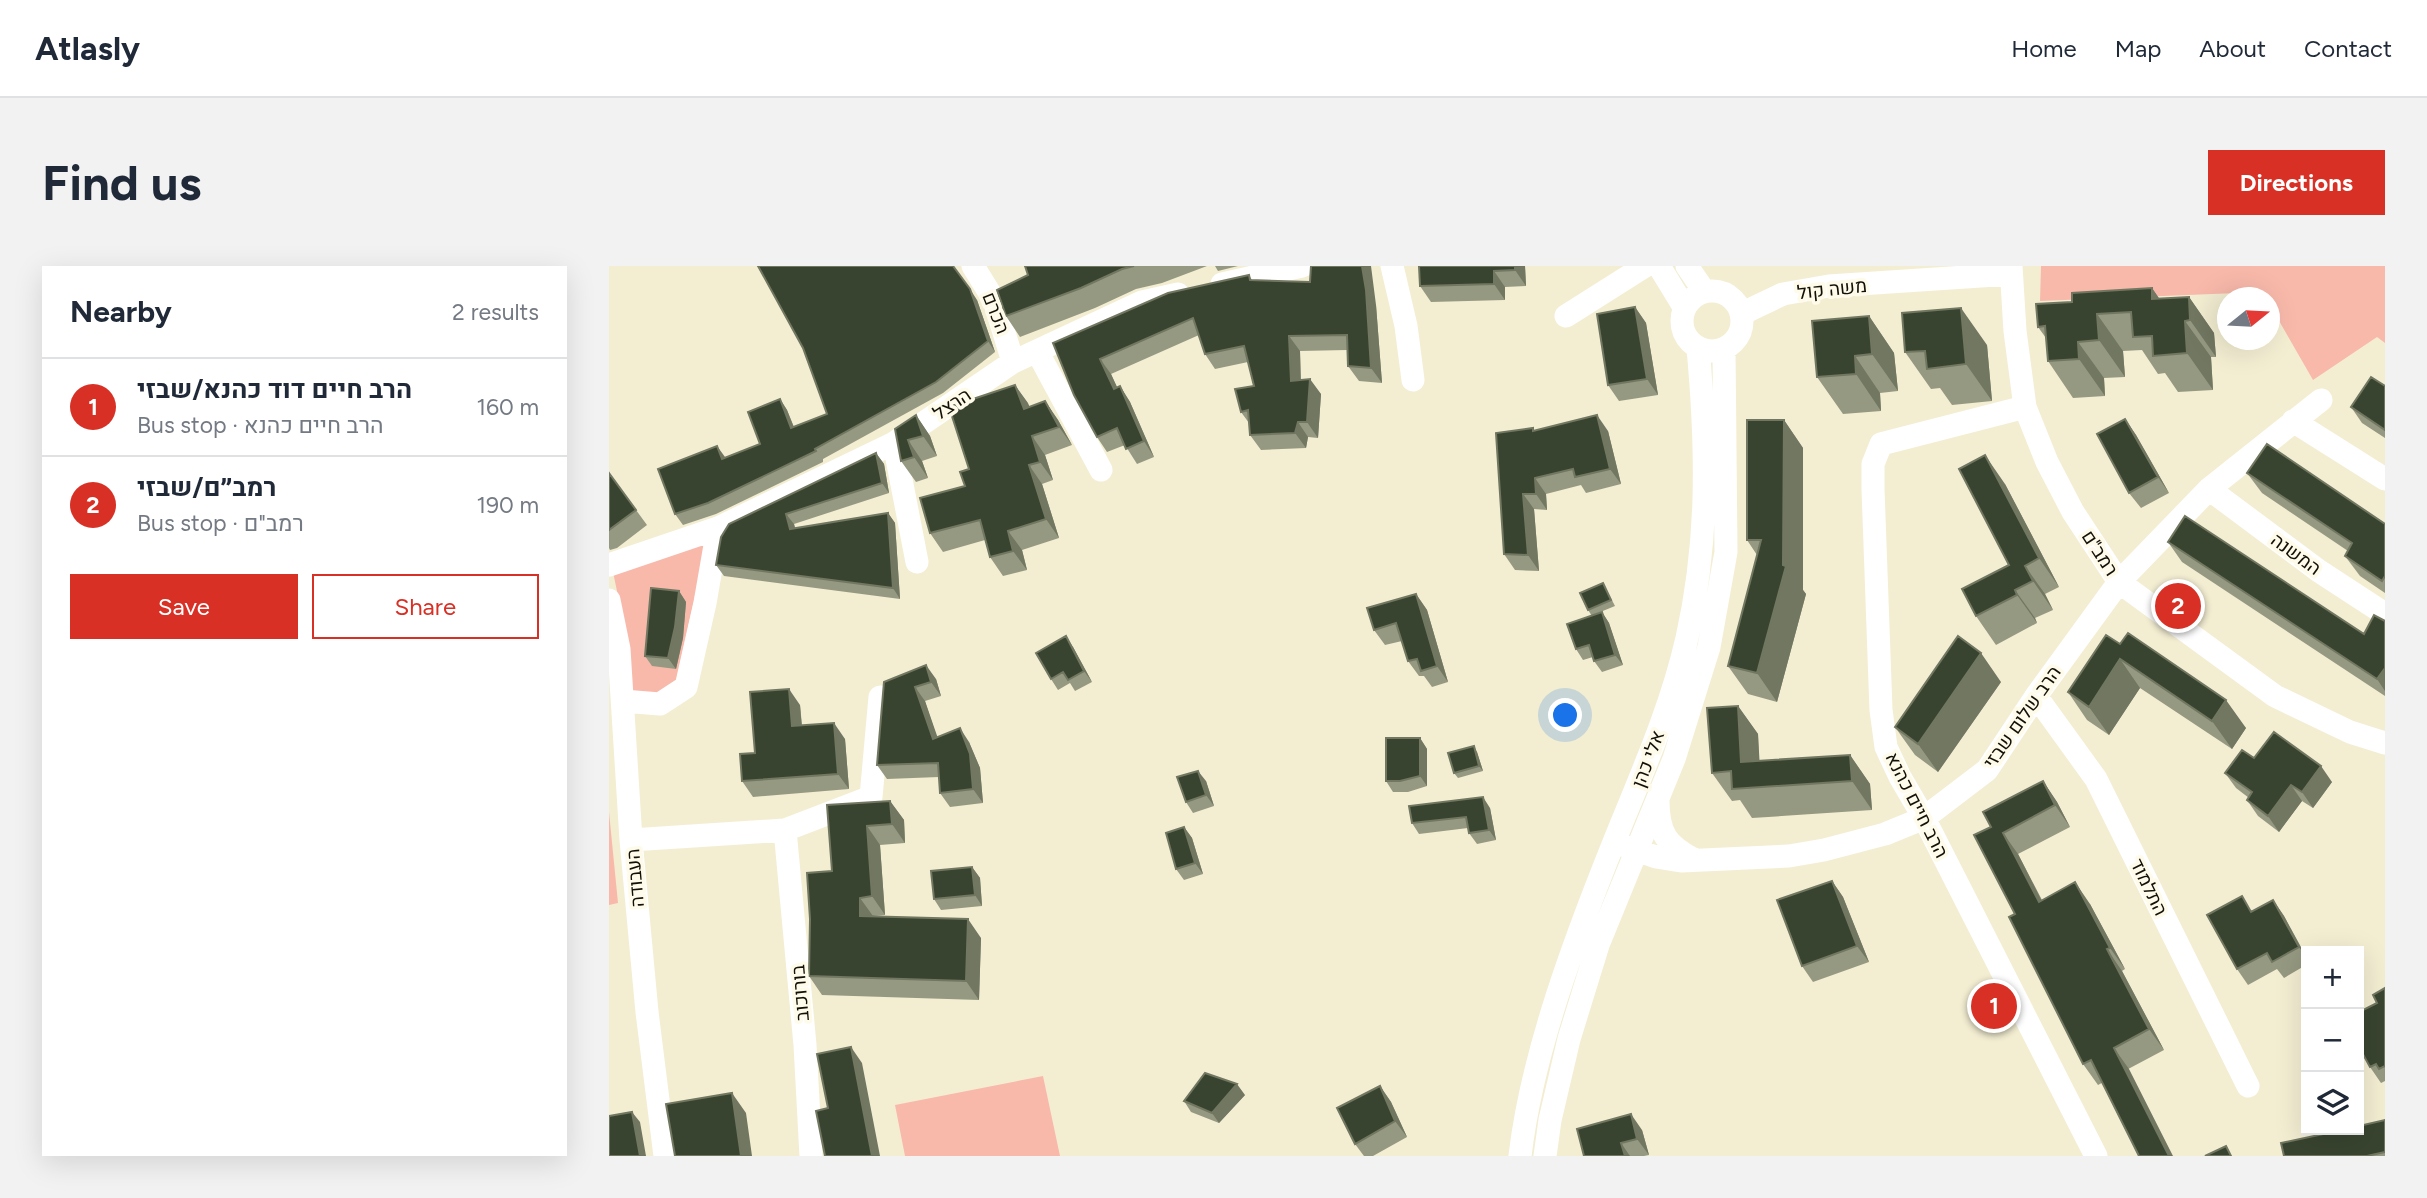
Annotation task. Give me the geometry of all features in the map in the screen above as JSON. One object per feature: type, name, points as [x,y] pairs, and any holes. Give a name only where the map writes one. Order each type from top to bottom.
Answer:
[{"type":"street","name":"הכרם","points":[[973,266],[994,300],[1013,362]]},
{"type":"street","name":"הרצל","points":[[609,565],[718,528],[894,443],[1013,362],[1142,302],[1302,266]]},
{"type":"street","points":[[1392,266],[1406,326],[1413,380]]},
{"type":"street","points":[[1566,316],[1645,266]]},
{"type":"street","points":[[1659,266],[1684,307],[1682,326],[1685,335],[1698,348],[1711,351],[1724,349],[1741,331],[1738,306],[1727,295],[1712,290],[1704,291],[1684,307]]},
{"type":"street","points":[[1687,266],[1704,291]]},
{"type":"street","name":"משה קול","points":[[1741,314],[1783,294],[1829,286],[2011,270]]},
{"type":"street","name":"רמב\"ם","points":[[2011,270],[2015,331],[2025,407],[2047,462],[2073,512],[2119,582],[2275,696],[2350,732],[2385,743]]},
{"type":"street","name":"אלי כהן","points":[[1520,1156],[1523,1131],[1541,1055],[1575,943],[1660,728],[1687,640],[1702,556],[1705,495],[1704,412],[1698,348]]},
{"type":"street","name":"אלי כהן","points":[[1545,1156],[1550,1120],[1569,1039],[1598,945],[1674,759],[1709,647],[1726,552],[1724,349]]},
{"type":"street","points":[[1037,351],[1101,470]]},
{"type":"street","name":"הרב שלום שבזי","points":[[1614,842],[1656,857],[1698,862],[1789,856],[1885,834],[1924,818],[1987,770],[2036,696],[2119,582],[2209,489],[2321,400]]},
{"type":"street","name":"הרב חיים כהנא","points":[[2025,407],[1881,444],[1873,464],[1881,710],[1886,747],[1900,777],[1924,818],[2097,1156]]},
{"type":"street","points":[[2293,421],[2385,479]]},
{"type":"street","points":[[894,443],[917,562]]},
{"type":"street","name":"המשנה","points":[[2209,489],[2319,571],[2385,614]]},
{"type":"street","points":[[623,701],[660,704],[686,687],[718,528]]},
{"type":"street","name":"העבודה","points":[[609,600],[619,649],[631,840],[647,1012],[665,1156]]},
{"type":"street","points":[[631,840],[785,830],[871,797],[880,696]]},
{"type":"street","name":"התלמוד","points":[[2036,696],[2096,779],[2248,1086]]},
{"type":"street","points":[[1658,797],[1660,824],[1665,838],[1680,853],[1698,862]]},
{"type":"street","name":"בורוכוב","points":[[785,830],[811,1156]]},
{"type":"shaded area","points":[[2041,266],[2385,266],[2385,343],[2377,337],[2313,380],[2280,322],[2280,287],[2217,287],[2217,294],[2040,301]]},
{"type":"shaded area","points":[[707,541],[676,682],[656,696],[630,692],[623,620],[613,572]]},
{"type":"shaded area","points":[[609,812],[618,903],[609,905]]},
{"type":"shaded area","points":[[1043,1076],[1060,1156],[905,1156],[895,1105]]},
{"type":"building","points":[[758,266],[953,266],[970,289],[988,341],[936,382],[815,449],[816,451],[708,503],[675,514],[658,469],[717,446],[722,459],[760,444],[748,412],[780,399],[791,428],[827,414],[803,348]]},
{"type":"building","points":[[1025,266],[1134,266],[1006,316],[997,290],[1028,275]]},
{"type":"building","points":[[1311,266],[1362,266],[1371,368],[1348,366],[1347,335],[1289,336],[1291,381],[1310,379],[1307,422],[1298,422],[1295,433],[1250,435],[1248,410],[1241,412],[1235,389],[1254,386],[1244,346],[1205,354],[1193,318],[1100,359],[1114,389],[1120,386],[1144,441],[1126,449],[1117,428],[1097,437],[1074,395],[1053,343],[1168,293],[1249,275],[1250,280],[1310,282]]},
{"type":"building","points":[[1419,266],[1515,266],[1515,270],[1494,271],[1494,284],[1420,286]]},
{"type":"building","points":[[2152,288],[2152,299],[2189,297],[2190,320],[2185,321],[2187,353],[2153,356],[2152,336],[2133,337],[2131,312],[2097,314],[2099,340],[2078,342],[2079,359],[2048,361],[2045,326],[2038,327],[2036,304],[2072,302],[2072,293]]},
{"type":"building","points":[[1635,307],[1647,379],[1608,385],[1597,314]]},
{"type":"building","points":[[1961,308],[1966,364],[1927,369],[1925,351],[1905,352],[1902,313]]},
{"type":"building","points":[[1869,316],[1872,354],[1855,356],[1856,374],[1817,377],[1812,321]]},
{"type":"building","points":[[2371,377],[2385,386],[2385,430],[2351,407]]},
{"type":"building","points":[[1015,385],[1024,409],[1045,401],[1059,427],[1032,436],[1040,462],[1029,465],[1046,519],[1008,531],[1013,551],[990,557],[980,520],[930,533],[920,498],[965,486],[960,472],[969,469],[949,407]]},
{"type":"building","points":[[916,415],[923,436],[908,440],[914,457],[901,461],[895,429]]},
{"type":"building","points":[[1597,415],[1610,469],[1575,477],[1573,469],[1535,478],[1536,494],[1523,494],[1528,555],[1504,554],[1496,433],[1533,428],[1533,431]]},
{"type":"building","points":[[2125,419],[2158,477],[2129,493],[2097,434]]},
{"type":"building","points":[[1747,420],[1784,420],[1783,565],[1786,566],[1757,673],[1728,666],[1761,540],[1747,540]]},
{"type":"building","points":[[2267,444],[2385,524],[2385,576],[2382,581],[2345,556],[2352,543],[2247,473]]},
{"type":"building","points":[[876,453],[882,483],[786,514],[790,529],[888,513],[893,588],[716,565],[721,537],[729,524]]},
{"type":"building","points":[[1985,455],[2039,558],[2025,566],[2033,581],[2015,590],[2017,595],[1976,616],[1962,589],[2009,565],[1959,469]]},
{"type":"building","points":[[609,473],[636,510],[609,530]]},
{"type":"building","points":[[2185,516],[2364,634],[2374,615],[2385,621],[2385,668],[2377,679],[2168,542]]},
{"type":"building","points":[[1603,583],[1611,600],[1588,610],[1580,593]]},
{"type":"building","points":[[651,588],[679,591],[668,658],[645,656]]},
{"type":"building","points":[[1416,594],[1437,666],[1421,671],[1417,659],[1408,661],[1396,623],[1374,630],[1367,608]]},
{"type":"building","points":[[1602,612],[1615,655],[1594,661],[1589,645],[1576,649],[1567,624]]},
{"type":"building","points":[[2128,633],[2226,700],[2212,721],[2120,659],[2089,707],[2068,692],[2106,635],[2120,644]]},
{"type":"building","points":[[1066,636],[1084,671],[1068,680],[1063,672],[1051,679],[1036,653]]},
{"type":"building","points":[[1958,636],[1981,653],[1918,744],[1895,727]]},
{"type":"building","points":[[926,665],[931,682],[915,687],[933,739],[960,728],[970,754],[973,789],[940,793],[938,763],[877,765],[884,682]]},
{"type":"building","points":[[789,689],[792,726],[834,723],[838,774],[742,781],[740,754],[755,753],[750,692]]},
{"type":"building","points":[[1738,706],[1741,762],[1850,755],[1852,781],[1732,789],[1731,771],[1712,773],[1707,708]]},
{"type":"building","points":[[2274,732],[2321,766],[2302,792],[2291,785],[2268,816],[2247,800],[2252,792],[2225,773],[2242,750],[2254,758]]},
{"type":"building","points":[[1386,738],[1420,738],[1420,776],[1386,781]]},
{"type":"building","points":[[1474,746],[1479,766],[1454,773],[1448,753]]},
{"type":"building","points":[[1198,771],[1206,795],[1186,802],[1177,777]]},
{"type":"building","points":[[2043,781],[2055,805],[2003,833],[2039,902],[2075,882],[2110,948],[2107,949],[2149,1029],[2114,1048],[2169,1156],[2139,1156],[2091,1060],[2083,1064],[2009,917],[2015,914],[1974,835],[1991,827],[1983,812]]},
{"type":"building","points":[[1483,797],[1489,830],[1469,833],[1466,817],[1412,823],[1409,806]]},
{"type":"building","points":[[890,801],[892,824],[867,826],[872,896],[860,898],[860,916],[968,919],[966,981],[809,976],[810,919],[807,873],[832,871],[827,805]]},
{"type":"building","points":[[1184,827],[1195,863],[1176,869],[1166,833]]},
{"type":"building","points":[[972,867],[975,895],[934,899],[931,871]]},
{"type":"building","points":[[1832,881],[1857,946],[1802,966],[1777,900]]},
{"type":"building","points":[[2242,896],[2251,912],[2273,900],[2299,947],[2272,962],[2267,953],[2237,969],[2207,915]]},
{"type":"building","points":[[2385,988],[2385,1066],[2379,1069],[2376,1064],[2370,1067],[2364,1056],[2364,1010],[2377,1003],[2373,995]]},
{"type":"building","points":[[851,1047],[872,1156],[825,1156],[816,1111],[828,1108],[817,1054]]},
{"type":"building","points":[[1205,1073],[1237,1084],[1212,1113],[1184,1101]]},
{"type":"building","points":[[1380,1086],[1395,1121],[1355,1144],[1337,1108]]},
{"type":"building","points":[[732,1093],[741,1156],[675,1156],[666,1104]]},
{"type":"building","points":[[632,1112],[640,1156],[609,1156],[609,1116]]},
{"type":"building","points":[[1631,1114],[1637,1139],[1621,1143],[1625,1156],[1584,1156],[1577,1129]]},
{"type":"building","points":[[2385,1120],[2385,1152],[2367,1156],[2284,1156],[2281,1143],[2319,1135],[2364,1135],[2364,1125]]},
{"type":"building","points":[[2226,1146],[2231,1156],[2205,1156]]},
{"type":"place","name":"רמב״ם/שבזי","points":[[2178,606]]},
{"type":"place","name":"הרב חיים דוד כהנא/שבזי","points":[[1994,1006]]}]
